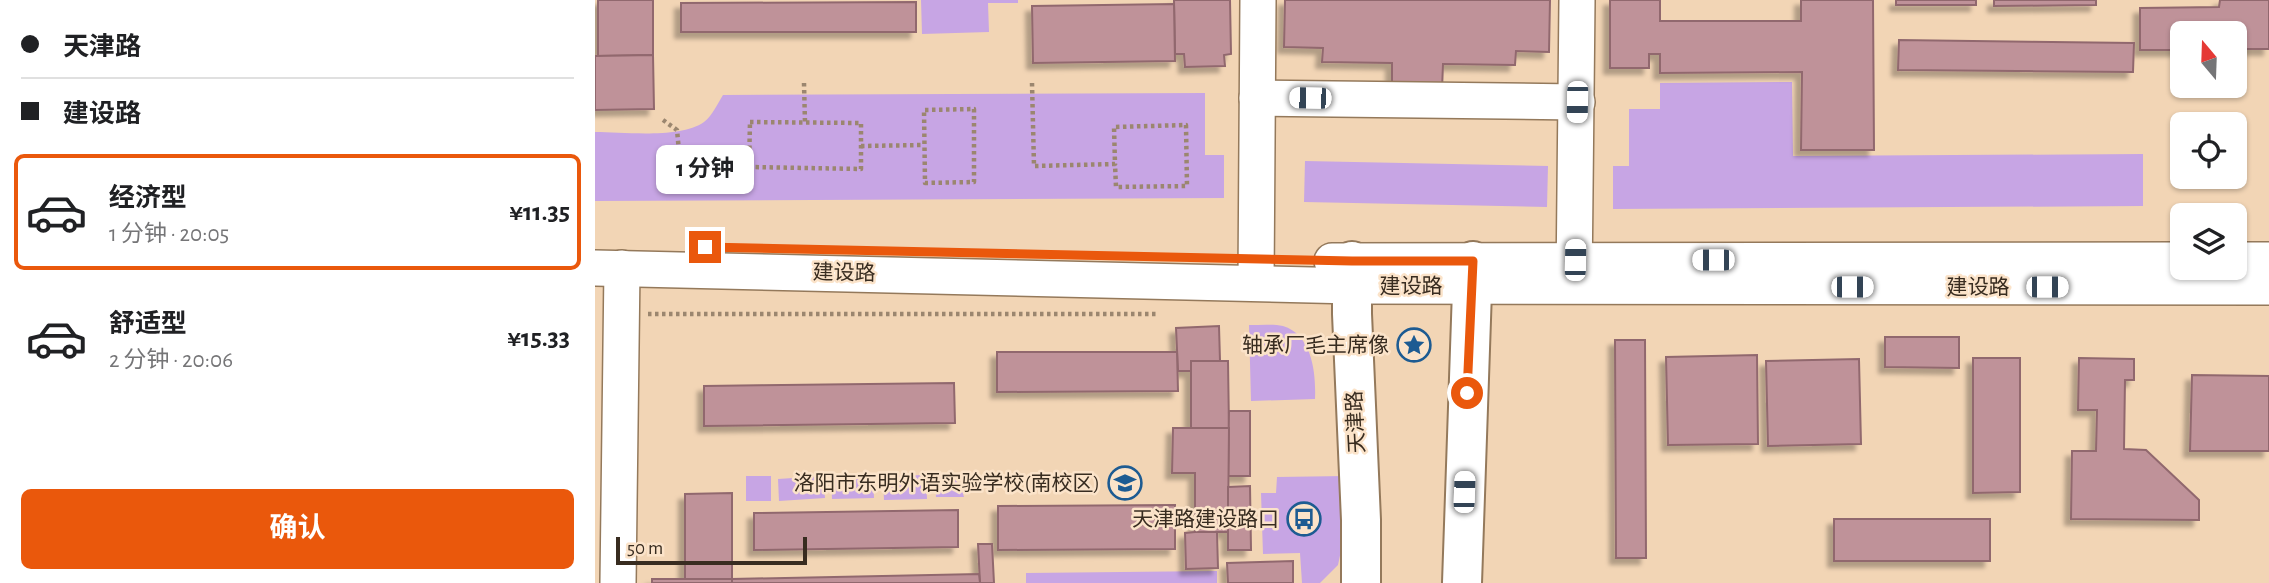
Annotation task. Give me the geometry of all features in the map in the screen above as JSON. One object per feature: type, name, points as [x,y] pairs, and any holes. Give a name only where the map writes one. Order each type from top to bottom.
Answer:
[{"type":"main road","name":"天津路","points":[[1352,273],[1361,583]]},
{"type":"main road","points":[[1462,583],[1472,273]]},
{"type":"street","points":[[1256,271],[1258,0]]},
{"type":"street","points":[[1574,274],[1577,0]]},
{"type":"street","points":[[1257,97],[1577,102]]},
{"type":"street","name":"建设路","points":[[595,245],[1256,271]]},
{"type":"street","name":"建设路","points":[[1574,274],[2170,260]]},
{"type":"street","points":[[2247,260],[2269,260]]},
{"type":"street","points":[[609,268],[622,314],[618,583]]},
{"type":"street","name":"建设路","points":[[609,268],[1574,274],[2269,287]]},
{"type":"path","points":[[804,83],[805,123]]},
{"type":"path","points":[[1031,83],[1034,166],[1115,164]]},
{"type":"path","points":[[974,109],[974,182],[925,183],[924,145],[924,110],[974,109]]},
{"type":"path","points":[[663,120],[677,130],[679,151],[750,151]]},
{"type":"path","points":[[750,122],[861,124],[861,146],[861,169],[749,167],[750,122]]},
{"type":"path","points":[[1186,125],[1187,186],[1116,187],[1115,164],[1114,127],[1186,125]]},
{"type":"path","points":[[861,146],[924,145]]},
{"type":"path","points":[[622,314],[1159,314]]},
{"type":"shaded area","points":[[921,0],[1018,0],[1018,3],[988,3],[989,32],[922,34]]},
{"type":"shaded area","points":[[1792,82],[1793,156],[2143,154],[2143,206],[1613,209],[1613,166],[1629,166],[1629,109],[1660,109],[1660,83]]},
{"type":"shaded area","points":[[1205,93],[1205,155],[1224,155],[1224,198],[595,201],[595,132],[681,131],[704,122],[723,95]]},
{"type":"shaded area","points":[[1305,161],[1548,166],[1547,207],[1304,202]]},
{"type":"shaded area","points":[[1249,325],[1283,326],[1301,338],[1311,357],[1315,399],[1251,401]]},
{"type":"shaded area","points":[[873,475],[874,498],[832,499],[831,476]]},
{"type":"shaded area","points":[[926,475],[927,499],[884,500],[883,476]]},
{"type":"shaded area","points":[[746,476],[771,476],[771,501],[746,501]]},
{"type":"shaded area","points":[[823,476],[825,498],[779,501],[778,479]]},
{"type":"shaded area","points":[[935,476],[953,477],[961,487],[964,497],[936,497]]},
{"type":"shaded area","points":[[1345,476],[1342,546],[1338,565],[1320,583],[1302,583],[1300,553],[1263,554],[1261,493],[1276,493],[1277,477]]},
{"type":"shaded area","points":[[1217,571],[1217,583],[1026,583],[1026,573]]},
{"type":"building","points":[[598,0],[653,0],[653,55],[598,56]]},
{"type":"building","points":[[1174,0],[1230,0],[1231,54],[1224,55],[1225,66],[1185,67],[1184,54],[1175,54]]},
{"type":"building","points":[[1285,0],[1550,0],[1549,52],[1516,51],[1515,65],[1443,64],[1442,90],[1392,89],[1392,63],[1322,62],[1323,48],[1284,47]]},
{"type":"building","points":[[1610,0],[1660,0],[1660,21],[1801,21],[1801,0],[1873,0],[1874,150],[1801,150],[1802,72],[1660,73],[1660,54],[1649,54],[1649,68],[1610,68]]},
{"type":"building","points":[[1896,0],[1976,0],[1976,5],[1896,5]]},
{"type":"building","points":[[1994,0],[2096,0],[2096,5],[1994,6]]},
{"type":"building","points":[[2220,0],[2269,0],[2269,49],[2247,49],[2247,21],[2170,21],[2170,50],[2140,50],[2140,8],[2219,7]]},
{"type":"building","points":[[916,2],[916,32],[681,32],[681,3]]},
{"type":"building","points":[[1174,4],[1175,61],[1033,63],[1032,6]]},
{"type":"building","points":[[1899,40],[2134,43],[2133,72],[1898,70]]},
{"type":"building","points":[[653,55],[654,109],[595,110],[595,56]]},
{"type":"building","points":[[1219,326],[1220,361],[1191,361],[1191,371],[1178,371],[1176,328]]},
{"type":"building","points":[[1885,337],[1959,337],[1959,368],[1885,367]]},
{"type":"building","points":[[1615,340],[1645,340],[1646,558],[1616,558]]},
{"type":"building","points":[[997,352],[1177,352],[1178,391],[997,392]]},
{"type":"building","points":[[1757,355],[1758,444],[1668,445],[1666,357]]},
{"type":"building","points":[[1973,358],[2020,358],[2020,492],[1973,493]]},
{"type":"building","points":[[2079,358],[2134,359],[2134,380],[2125,380],[2124,449],[2146,450],[2199,500],[2199,520],[2071,519],[2072,451],[2096,451],[2097,410],[2078,410]]},
{"type":"building","points":[[1859,359],[1861,444],[1768,446],[1766,361]]},
{"type":"building","points":[[1191,361],[1228,361],[1229,428],[1191,429]]},
{"type":"building","points":[[2192,375],[2269,376],[2269,451],[2190,451]]},
{"type":"building","points":[[954,383],[955,423],[704,426],[704,386]]},
{"type":"building","points":[[1229,411],[1250,411],[1250,476],[1228,476]]},
{"type":"building","points":[[1173,428],[1229,428],[1228,532],[1195,532],[1195,473],[1172,473]]},
{"type":"building","points":[[1250,486],[1251,550],[1228,550],[1228,487]]},
{"type":"building","points":[[732,493],[732,579],[685,579],[685,494]]},
{"type":"building","points":[[1175,505],[1175,549],[998,550],[998,506]]},
{"type":"building","points":[[958,510],[958,547],[754,550],[754,513]]},
{"type":"building","points":[[1834,519],[1990,519],[1990,561],[1834,561]]},
{"type":"building","points":[[1217,532],[1218,568],[1186,569],[1185,533]]},
{"type":"building","points":[[978,544],[992,544],[994,583],[980,583]]},
{"type":"building","points":[[1293,561],[1293,583],[1228,583],[1227,563]]},
{"type":"building","points":[[979,574],[980,583],[732,583],[732,579]]},
{"type":"building","points":[[652,579],[732,579],[732,583],[652,583]]},
{"type":"place","name":"轴承厂毛主席像","points":[[1414,345]]},
{"type":"place","name":"洛阳市东明外语实验学校(南校区)","points":[[1125,483]]},
{"type":"place","name":"天津路建设路口","points":[[1304,519]]},
{"type":"route","points":[[705,247],[1352,261],[1473,261],[1467,393]]}]
